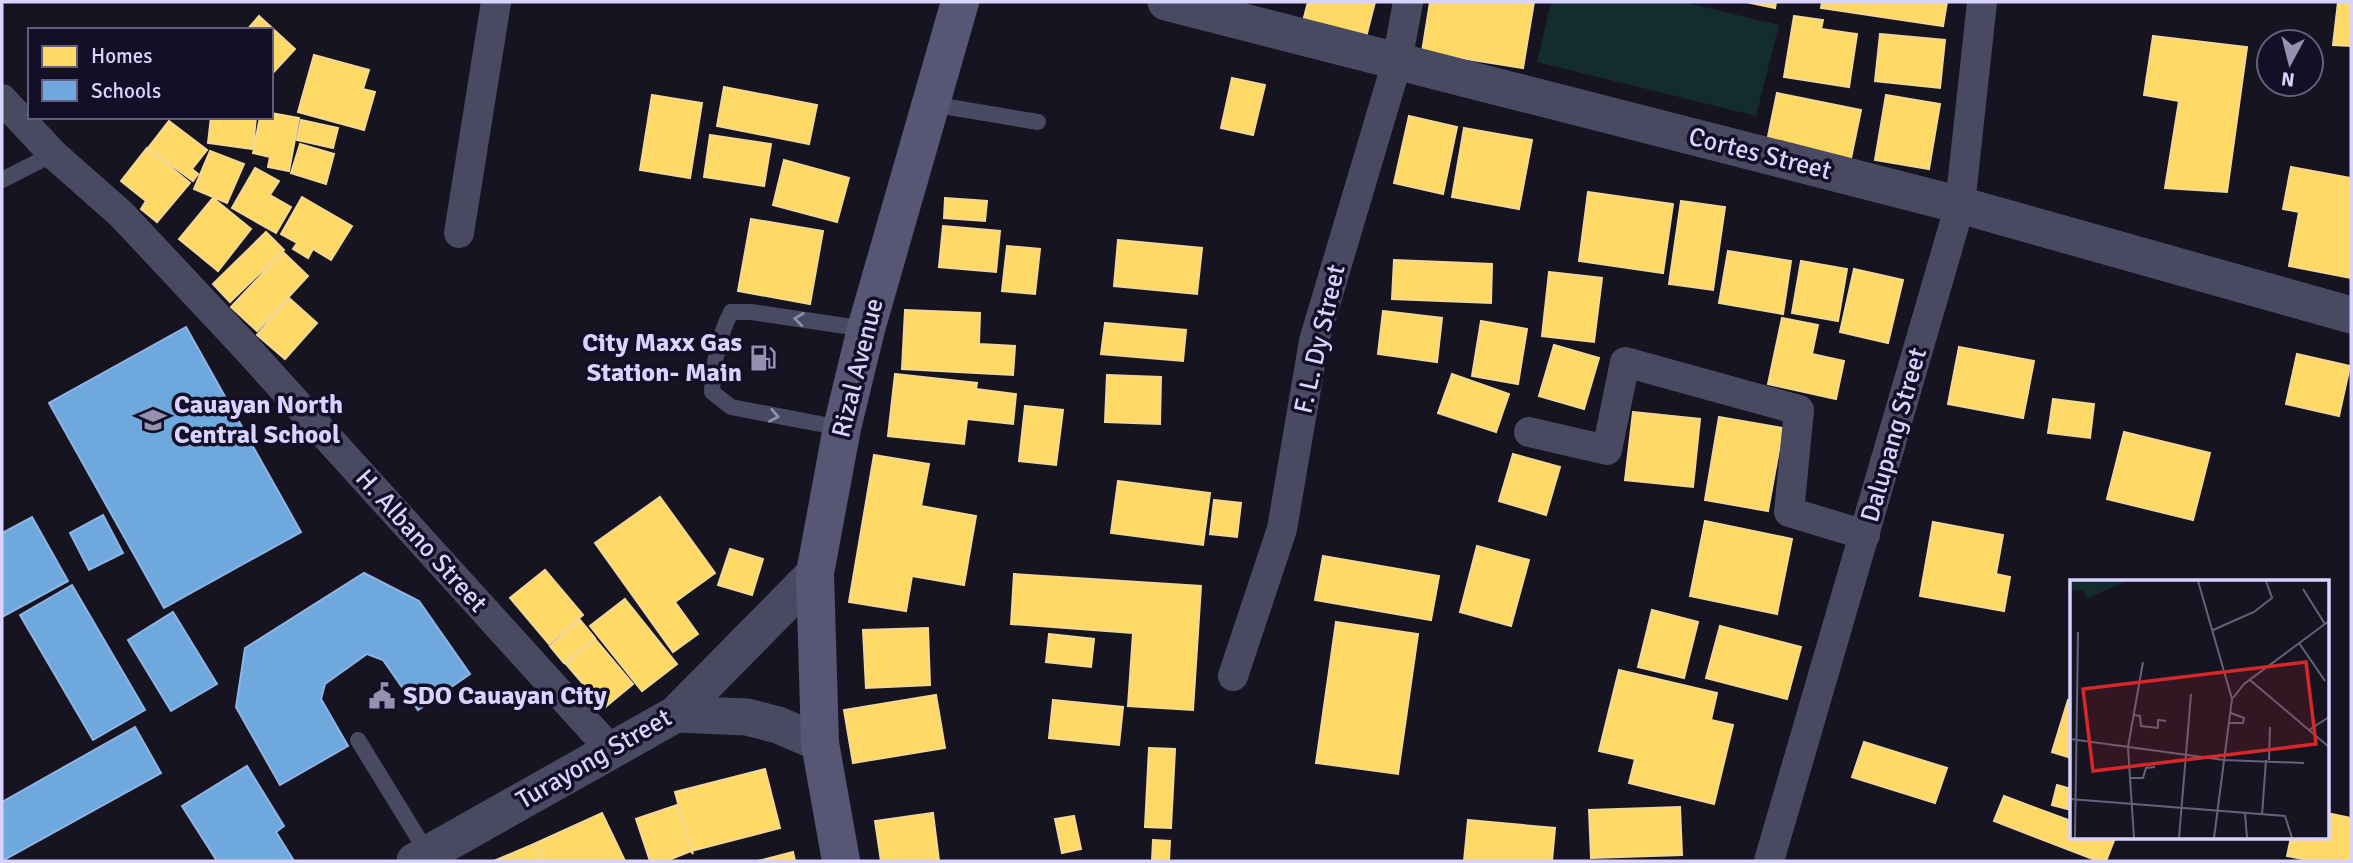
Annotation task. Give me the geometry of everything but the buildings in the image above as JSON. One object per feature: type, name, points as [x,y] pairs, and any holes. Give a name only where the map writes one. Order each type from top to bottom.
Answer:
[{"type":"main road","name":"Rizal Avenue","points":[[841,861],[820,743],[815,573],[842,428],[866,329],[960,2]]},
{"type":"street","points":[[459,233],[496,2]]},
{"type":"street","name":"Cortes Street","points":[[1166,2],[1960,205],[2351,315]]},
{"type":"street","name":"F. L. Dy Street","points":[[1233,676],[1282,529],[1314,341],[1397,62],[1408,2]]},
{"type":"street","name":"Dalupang Street","points":[[1769,861],[1960,205],[1982,2]]},
{"type":"street","name":"H. Albano Street","points":[[2,99],[53,154],[121,214],[223,322],[611,750]]},
{"type":"street","points":[[1529,432],[1607,450],[1625,362],[1799,410],[1788,512],[1865,535]]},
{"type":"street","name":"Turayong Street","points":[[421,858],[676,713],[815,573]]},
{"type":"street","points":[[676,713],[747,717],[820,743]]},
{"type":"lane","points":[[931,104],[1038,122]]},
{"type":"lane","points":[[2,180],[53,154]]},
{"type":"lane","points":[[842,428],[731,407],[712,392],[716,358],[725,324],[731,313],[751,312],[866,329]]},
{"type":"lane","points":[[358,740],[421,858]]},
{"type":"green space","points":[[1551,2],[1683,2],[1779,25],[1756,116],[1537,62]]},
{"type":"place","name":"City Maxx Gas Station- Main","points":[[763,358]]},
{"type":"place","name":"Cauayan North Central School","points":[[153,420]]},
{"type":"place","name":"SDO Cauayan City","points":[[382,696]]}]
